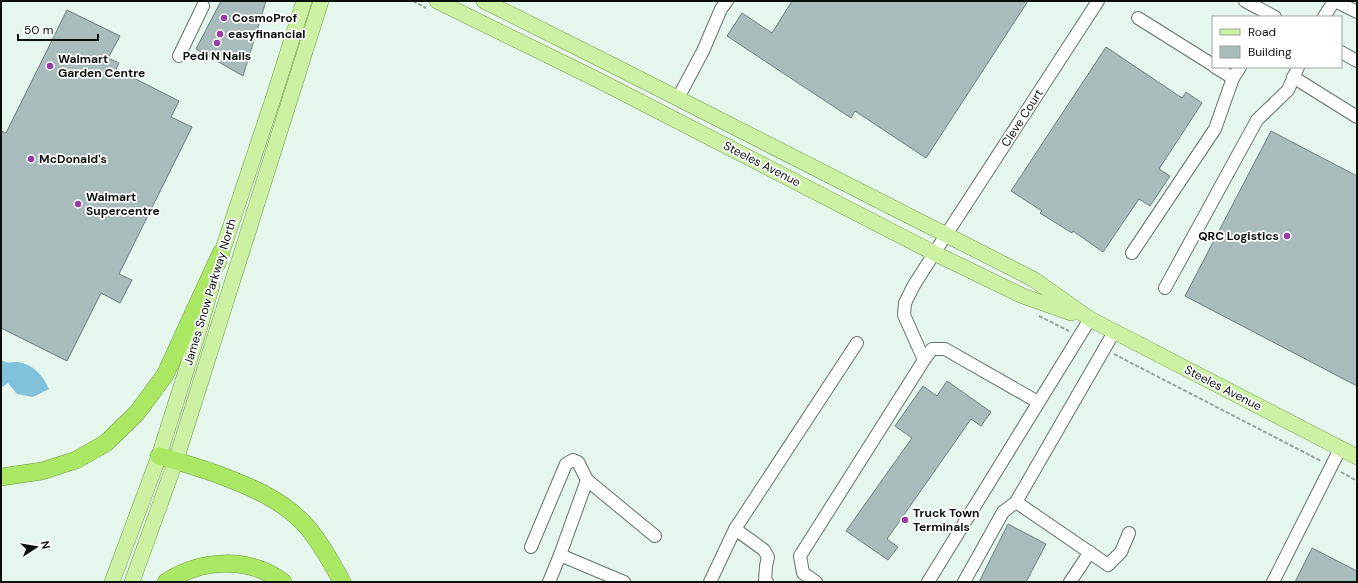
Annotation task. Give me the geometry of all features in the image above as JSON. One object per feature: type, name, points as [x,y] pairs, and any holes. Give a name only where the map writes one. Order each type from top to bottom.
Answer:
[{"type":"highway","points":[[1,477],[42,471],[76,460],[106,443],[138,413],[165,375],[221,252]]},
{"type":"highway","points":[[159,456],[176,460],[243,484],[266,495],[288,510],[308,527],[328,554],[342,582]]},
{"type":"highway","points":[[166,582],[181,573],[196,567],[218,563],[251,566],[283,582]]},
{"type":"main road","name":"James Snow Parkway North","points":[[112,582],[159,456],[200,327],[221,252],[272,102],[304,1]]},
{"type":"main road","name":"James Snow Parkway North","points":[[132,582],[176,460],[321,1]]},
{"type":"main road","name":"Steeles Avenue","points":[[437,1],[596,79],[934,253],[1023,296],[1090,319]]},
{"type":"main road","name":"Steeles Avenue","points":[[484,1],[1033,279],[1090,319],[1357,457]]},
{"type":"street","points":[[678,98],[727,1]]},
{"type":"street","name":"Cleve Court","points":[[924,360],[904,315],[905,303],[946,234],[1098,1]]},
{"type":"street","points":[[1244,1],[1271,16]]},
{"type":"street","points":[[1325,16],[1335,1],[1357,12]]},
{"type":"street","points":[[179,56],[203,6]]},
{"type":"street","points":[[1138,18],[1212,65]]},
{"type":"street","points":[[1342,53],[1357,61]]},
{"type":"street","points":[[1217,68],[1233,78]]},
{"type":"street","points":[[1132,253],[1215,129],[1233,78],[1239,68]]},
{"type":"street","points":[[1165,288],[1257,120],[1288,90],[1295,72],[1357,117]]},
{"type":"street","points":[[928,582],[1090,319]]},
{"type":"street","points":[[964,582],[1003,512],[1016,502],[1114,332]]},
{"type":"street","points":[[710,582],[735,530],[857,343]]},
{"type":"street","points":[[816,582],[803,573],[800,556],[924,360],[932,350],[945,349],[1038,402]]},
{"type":"street","points":[[1273,582],[1340,449]]},
{"type":"street","points":[[531,547],[566,464],[573,460],[578,462],[587,480],[655,536]]},
{"type":"street","points":[[549,582],[587,480]]},
{"type":"street","points":[[1016,502],[1108,564],[1121,552],[1130,533]]},
{"type":"street","points":[[735,530],[764,550],[768,557],[765,581],[767,582]]},
{"type":"street","points":[[1070,582],[1090,552]]},
{"type":"street","points":[[560,555],[624,582]]},
{"type":"water","points":[[1,360],[22,363],[32,367],[44,379],[49,389],[33,397],[17,394],[8,383],[1,388]]},
{"type":"building","points":[[221,1],[266,1],[243,76],[196,49]]},
{"type":"building","points":[[792,1],[1028,1],[926,158],[855,111],[851,118],[727,36],[742,13],[772,33]]},
{"type":"building","name":"Walmart Supercentre","points":[[67,10],[120,36],[108,58],[119,63],[116,69],[179,101],[171,117],[192,127],[119,274],[132,280],[120,303],[101,293],[67,361],[1,328],[1,131],[6,133]]},
{"type":"building","points":[[1106,47],[1182,98],[1186,92],[1202,103],[1159,169],[1170,176],[1150,206],[1139,199],[1103,252],[1073,231],[1072,233],[1040,213],[1042,211],[1011,191]]},
{"type":"building","name":"QRC Logistics","points":[[1271,131],[1357,176],[1357,386],[1185,296]]},
{"type":"building","points":[[947,381],[991,412],[981,426],[971,419],[887,539],[898,547],[888,560],[846,531],[912,438],[895,426],[923,386],[937,396]]},
{"type":"building","points":[[1008,524],[1046,544],[1026,582],[979,582]]},
{"type":"building","points":[[1312,548],[1357,571],[1357,582],[1295,582]]},
{"type":"place","name":"CosmoProf","points":[[224,18]]},
{"type":"place","name":"easyfinancial","points":[[220,34]]},
{"type":"place","name":"Pedi N Nails","points":[[217,43]]},
{"type":"place","name":"Walmart Garden Centre","points":[[50,66]]},
{"type":"place","name":"McDonald's","points":[[31,159]]},
{"type":"place","name":"Walmart Supercentre","points":[[78,204]]},
{"type":"place","name":"QRC Logistics","points":[[1287,236]]},
{"type":"place","name":"Truck Town Terminals","points":[[905,520]]}]
